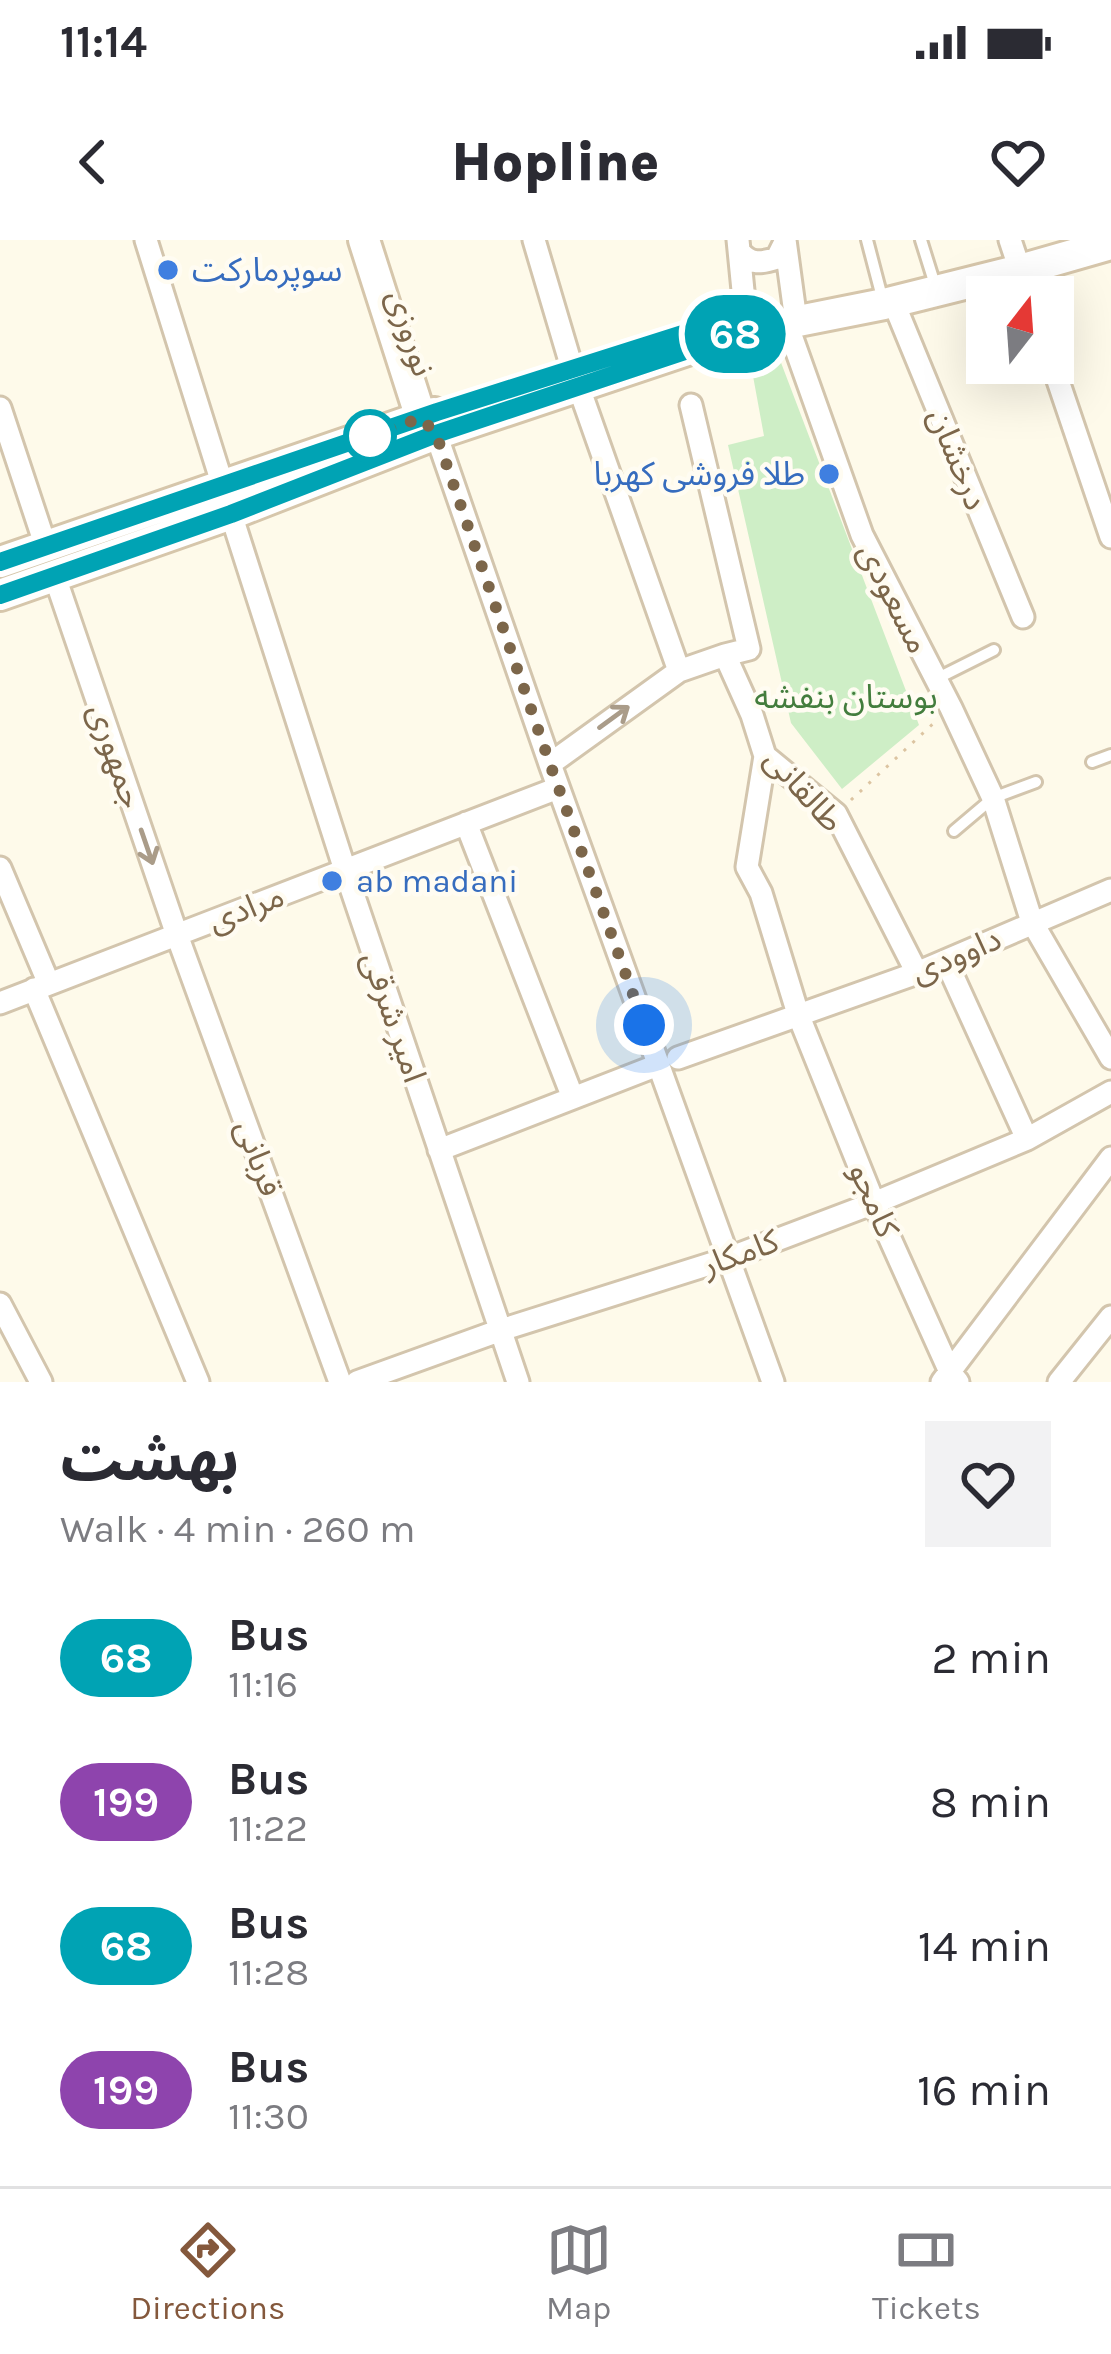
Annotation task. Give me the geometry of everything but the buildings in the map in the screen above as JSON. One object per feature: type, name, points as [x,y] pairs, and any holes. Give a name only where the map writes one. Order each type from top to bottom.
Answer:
[{"type":"main road","name":"نوروزی","points":[[364,240],[431,421]]},
{"type":"main road","name":"نوروزی","points":[[382,240],[431,421]]},
{"type":"main road","points":[[1042,276],[1111,244]]},
{"type":"main road","points":[[0,595],[51,562],[431,421],[742,332],[966,289]]},
{"type":"main road","points":[[0,562],[51,562]]},
{"type":"street","name":"امیر شرقی","points":[[146,240],[344,870],[518,1382]]},
{"type":"street","points":[[534,240],[575,377],[680,671]]},
{"type":"street","points":[[1010,240],[1022,276]]},
{"type":"street","points":[[739,246],[744,258],[767,261],[777,258],[785,241]]},
{"type":"street","name":"مسعودی","points":[[785,241],[791,323],[862,535],[993,798],[1032,922],[1111,1058]]},
{"type":"street","points":[[739,246],[742,332]]},
{"type":"street","name":"درخشان","points":[[888,303],[1023,617]]},
{"type":"street","points":[[1062,384],[1100,469],[1111,537]]},
{"type":"street","points":[[550,764],[680,671],[748,649],[691,405]]},
{"type":"street","name":"جمهوری","points":[[2,421],[177,934]]},
{"type":"street","points":[[431,421],[558,788],[668,1061],[773,1382]]},
{"type":"street","name":"طالقانی","points":[[725,655],[765,756],[836,814],[917,974]]},
{"type":"street","name":"کامجو","points":[[765,756],[746,867],[760,893],[798,1014],[950,1379]]},
{"type":"street","name":"مرادی","points":[[0,1003],[558,788]]},
{"type":"street","points":[[466,823],[572,1099]]},
{"type":"street","points":[[0,868],[41,987],[198,1382]]},
{"type":"street","name":"داوودی","points":[[439,1150],[668,1061],[917,974],[1111,890]]},
{"type":"street","name":"قربانی","points":[[177,934],[340,1382]]},
{"type":"street","points":[[946,961],[1027,1139]]},
{"type":"street","name":"کامکار","points":[[356,1382],[501,1330],[729,1258],[874,1203],[1027,1139],[1111,1092]]},
{"type":"street","points":[[950,1379],[1111,1158]]},
{"type":"street","points":[[0,1304],[41,1382]]},
{"type":"street","points":[[1066,1380],[1111,1317]]},
{"type":"lane","points":[[866,240],[888,303]]},
{"type":"lane","points":[[921,240],[937,291]]},
{"type":"lane","points":[[936,680],[994,650]]},
{"type":"lane","points":[[1092,762],[1111,755]]},
{"type":"lane","points":[[954,830],[993,798],[1036,782]]},
{"type":"path","points":[[836,814],[951,708]]},
{"type":"green space","name":"بوستان بنفشه","points":[[780,360],[919,725],[842,789],[791,723],[728,445],[764,436],[753,376]]},
{"type":"bus line","name":"68","points":[[0,562],[437,412],[695,330],[739,333],[436,434],[231,514],[0,595]]},
{"type":"place","name":"سوپرمارکت","points":[[168,270]]},
{"type":"place","name":"طلا فروشی کهربا","points":[[829,474]]},
{"type":"place","name":"ab madani","points":[[332,881]]},
{"type":"route","points":[[370,436],[421,418],[436,434],[644,1025]]}]
